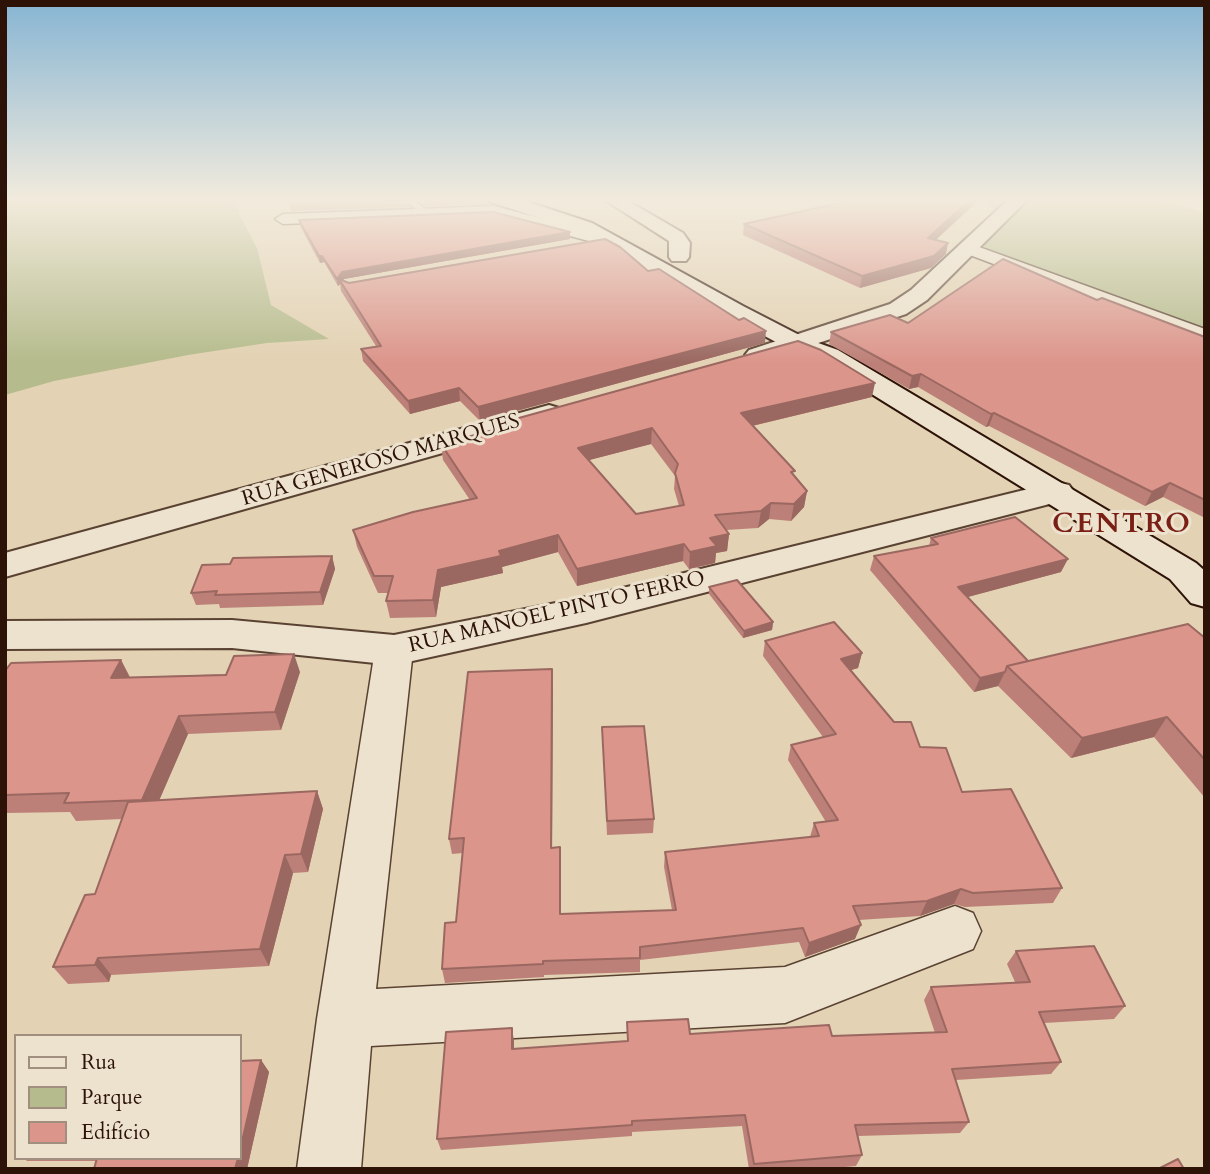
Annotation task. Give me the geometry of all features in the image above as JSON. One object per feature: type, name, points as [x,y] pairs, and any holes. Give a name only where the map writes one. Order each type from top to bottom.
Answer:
[{"type":"street","points":[[631,253],[814,346]]},
{"type":"street","points":[[670,253],[814,346],[1198,578]]},
{"type":"street","points":[[679,253],[679,257]]},
{"type":"street","points":[[731,363],[814,346],[898,309],[919,295],[963,253]]},
{"type":"street","points":[[981,253],[1205,337]]},
{"type":"street","name":"RUA GENEROSO MARQUES","points":[[5,565],[572,408]]},
{"type":"street","name":"RUA MANOEL PINTO FERRO","points":[[5,635],[232,634],[394,650],[586,610],[780,559],[1057,492]]},
{"type":"street","points":[[329,1169],[345,1019],[394,650]]},
{"type":"street","points":[[345,1019],[785,995],[955,931]]},
{"type":"green space","points":[[5,253],[258,253],[271,305],[329,339],[267,343],[188,355],[54,381],[5,395]]},
{"type":"green space","points":[[990,253],[1205,253],[1205,328],[1107,293],[1007,270]]},
{"type":"building","points":[[317,253],[452,253],[342,272],[337,279],[322,256]]},
{"type":"building","points":[[525,253],[627,253],[648,271],[659,269],[739,320],[744,318],[766,331],[478,407],[459,388],[408,401],[361,349],[381,346],[339,279],[349,283]]},
{"type":"building","points":[[809,253],[937,253],[934,256],[862,276]]},
{"type":"building","points":[[1003,259],[1097,300],[1102,298],[1205,337],[1205,500],[1170,483],[1152,492],[994,413],[991,414],[921,374],[912,376],[831,332],[890,315],[908,323]]},
{"type":"building","points":[[798,341],[821,350],[875,383],[741,413],[795,471],[791,472],[807,491],[794,504],[771,503],[761,511],[715,515],[729,534],[710,538],[717,546],[690,552],[684,544],[577,569],[558,535],[499,551],[501,556],[438,570],[433,600],[386,601],[393,576],[374,576],[353,530],[413,512],[477,498],[441,444],[501,428],[497,424]],"holes":[[[652,428],[678,464],[675,473],[684,505],[636,514],[578,448]]]},
{"type":"building","points":[[1015,517],[1068,559],[958,587],[1028,661],[1007,666],[1005,672],[980,678],[874,556],[938,544],[931,538]]},
{"type":"building","points":[[332,556],[320,592],[215,595],[217,591],[191,593],[202,565],[230,564],[233,558]]},
{"type":"building","points":[[737,580],[773,622],[744,631],[709,587]]},
{"type":"building","points":[[834,622],[862,653],[841,659],[894,722],[911,722],[920,747],[946,748],[962,792],[1011,789],[1062,888],[973,893],[961,889],[927,901],[853,906],[861,925],[809,943],[803,928],[640,947],[640,958],[543,961],[543,964],[442,969],[445,923],[456,922],[464,838],[449,839],[468,672],[552,669],[551,848],[560,847],[560,914],[676,910],[665,852],[819,836],[814,823],[838,820],[791,745],[836,734],[765,641]]},
{"type":"building","points":[[1188,624],[1205,638],[1205,760],[1167,717],[1082,738],[1007,666]]},
{"type":"building","points":[[294,654],[275,712],[179,716],[142,800],[64,803],[69,793],[5,795],[5,671],[11,663],[121,660],[111,678],[226,675],[234,656]]},
{"type":"building","points":[[644,726],[654,819],[607,821],[602,727]]},
{"type":"building","points":[[317,791],[301,854],[285,855],[260,949],[98,958],[95,965],[53,967],[85,895],[95,894],[128,802]]},
{"type":"building","points":[[1094,946],[1125,1006],[1039,1012],[1061,1062],[952,1069],[969,1122],[855,1125],[862,1155],[754,1164],[745,1115],[632,1121],[632,1125],[437,1139],[446,1032],[512,1028],[512,1049],[628,1041],[627,1022],[688,1019],[690,1034],[829,1025],[832,1036],[947,1032],[931,987],[1030,982],[1016,951]]},
{"type":"building","points":[[261,1060],[242,1141],[242,1061]]},
{"type":"building","points":[[1178,1159],[1184,1169],[1158,1169]]},
{"type":"building","points":[[96,1160],[237,1160],[235,1169],[94,1169]]},
{"type":"district","name":"CENTRO","points":[[1122,526]]}]
